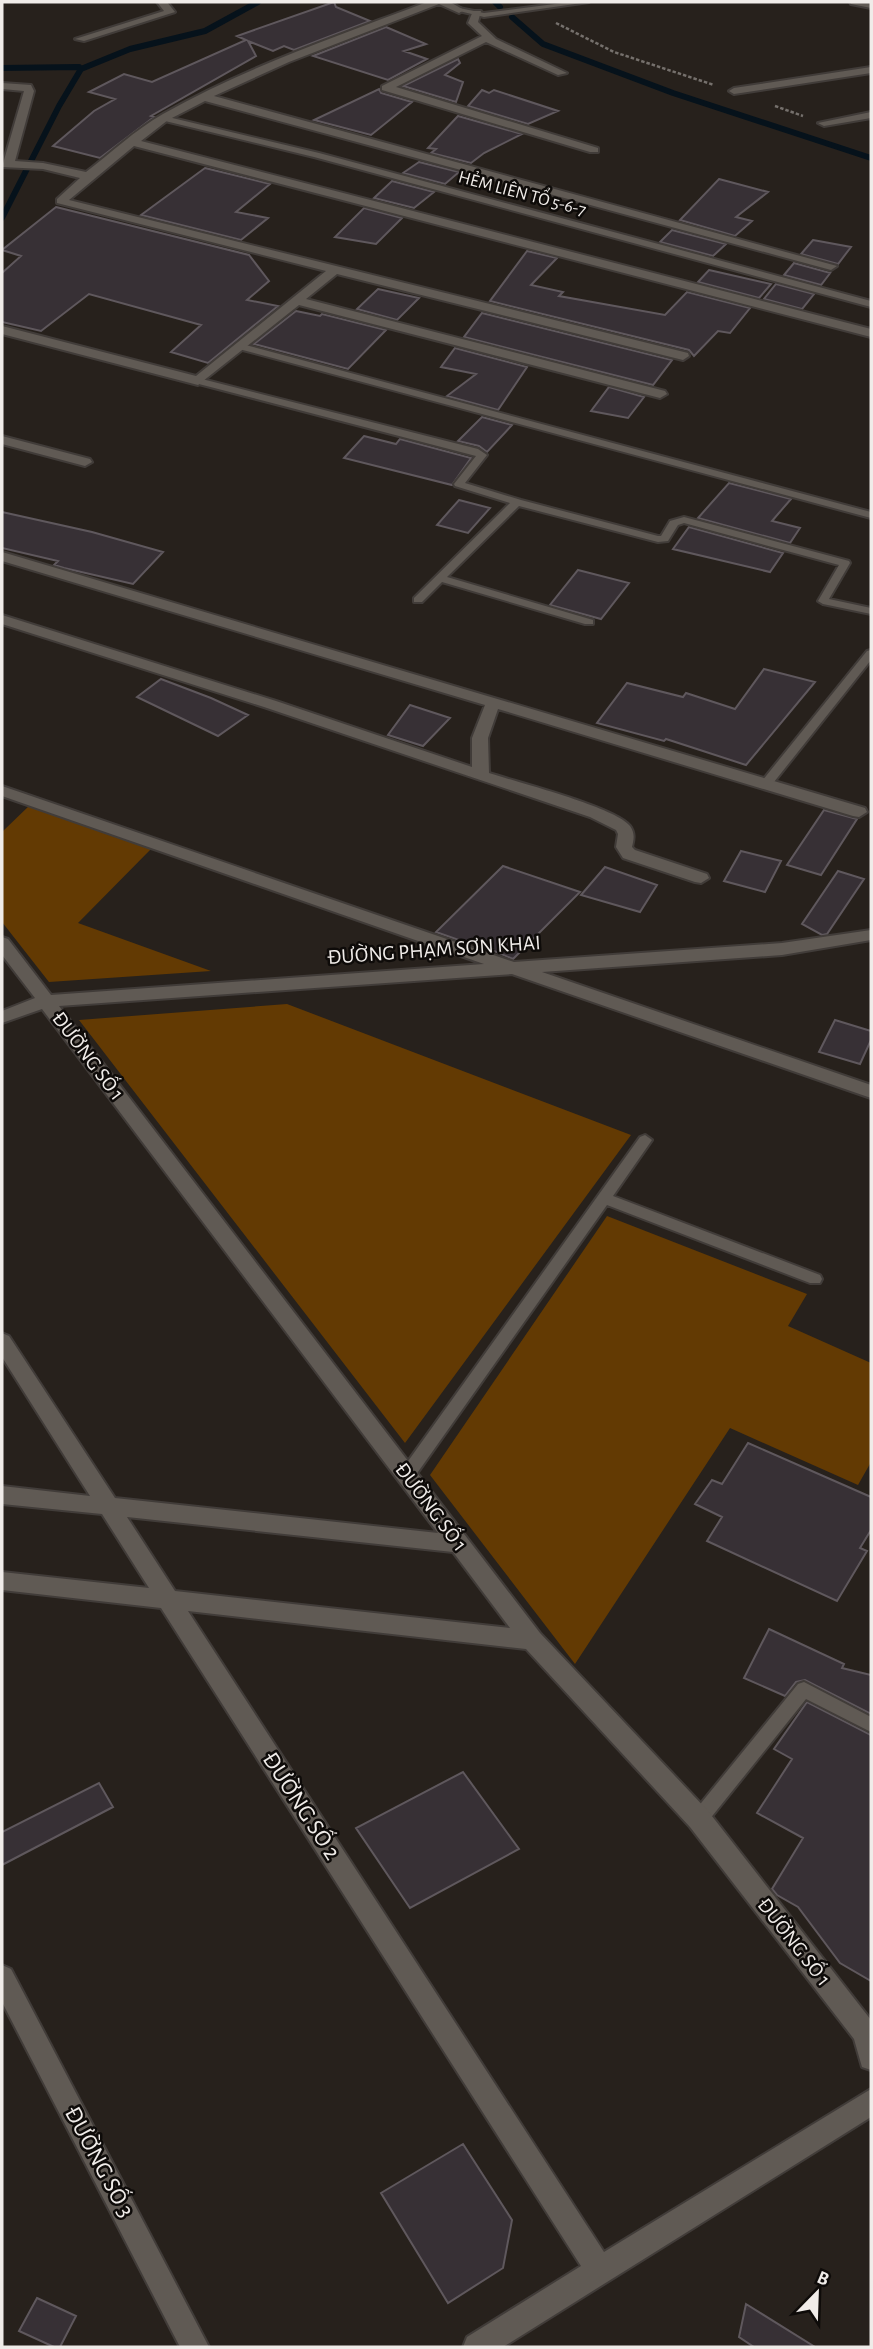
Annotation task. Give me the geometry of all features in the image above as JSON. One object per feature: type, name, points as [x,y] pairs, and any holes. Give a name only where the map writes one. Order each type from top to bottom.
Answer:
[{"type":"street","points":[[80,39],[170,12],[162,2]]},
{"type":"street","points":[[436,2],[285,60],[164,118],[88,176],[61,201],[683,356]]},
{"type":"street","points":[[442,2],[459,10]]},
{"type":"street","points":[[855,2],[871,5]]},
{"type":"street","points":[[477,13],[473,23],[491,38],[562,73]]},
{"type":"street","points":[[491,38],[484,38],[386,88],[594,150]]},
{"type":"street","points":[[734,92],[871,70]]},
{"type":"street","points":[[2,86],[27,87],[29,92],[7,164],[33,165],[88,176]]},
{"type":"street","points":[[204,97],[831,266]]},
{"type":"street","points":[[824,123],[871,115]]},
{"type":"street","points":[[2,125],[19,124]]},
{"type":"street","points":[[134,143],[871,333]]},
{"type":"street","points":[[2,330],[198,381],[334,270]]},
{"type":"street","points":[[298,301],[660,394]]},
{"type":"street","points":[[2,440],[85,462]]},
{"type":"street","points":[[2,556],[859,812]]},
{"type":"street","points":[[2,620],[270,704],[596,813],[622,827],[626,834],[625,847],[629,854],[701,878]]},
{"type":"street","points":[[481,776],[477,740],[483,721],[494,703]]},
{"type":"street","points":[[2,791],[871,1092]]},
{"type":"street","name":"ĐƯỜNG PHẠM SƠN KHAI","points":[[2,1017],[46,1001],[813,946],[871,935]]},
{"type":"street","name":"ĐƯỜNG SỐ 1","points":[[2,943],[532,1640],[699,1819],[868,2028],[871,2058]]},
{"type":"street","name":"ĐƯỜNG SỐ 2","points":[[2,1341],[600,2271]]},
{"type":"street","points":[[2,1495],[459,1544]]},
{"type":"street","points":[[2,1581],[532,1640]]},
{"type":"street","name":"ĐƯỜNG SỐ 3","points":[[2,1977],[195,2347]]},
{"type":"street","points":[[477,2347],[871,2102]]},
{"type":"lane","points":[[459,10],[477,13],[585,2]]},
{"type":"lane","name":"HẺM LIÊN TỔ 5-6-7","points":[[164,118],[316,155],[871,304]]},
{"type":"lane","points":[[242,347],[871,515]]},
{"type":"lane","points":[[198,381],[474,451],[482,455],[458,484],[517,502],[658,539],[664,539],[674,523],[684,520],[845,563],[823,601],[871,611]]},
{"type":"lane","points":[[418,600],[517,502]]},
{"type":"lane","points":[[440,578],[589,622]]},
{"type":"lane","points":[[766,784],[871,653]]},
{"type":"lane","points":[[407,1475],[645,1140]]},
{"type":"lane","points":[[604,1198],[814,1279]]},
{"type":"lane","points":[[699,1819],[804,1689],[871,1725]]},
{"type":"path","points":[[554,22],[614,52],[824,123]]},
{"type":"shaded area","points":[[30,805],[152,848],[78,923],[211,971],[49,982],[2,922],[2,832]]},
{"type":"shaded area","points":[[287,1004],[631,1135],[405,1443],[79,1020]]},
{"type":"shaded area","points":[[607,1216],[807,1294],[788,1326],[871,1363],[871,1462],[858,1485],[730,1428],[575,1664],[430,1475]]},
{"type":"building","points":[[334,2],[336,7],[370,21],[294,50],[284,46],[273,51],[248,41],[256,56],[151,116],[154,117],[100,158],[53,146],[94,111],[115,99],[89,92],[124,74],[152,82],[246,40],[237,36]]},
{"type":"building","points":[[386,27],[426,44],[404,51],[427,59],[388,80],[313,56]]},
{"type":"building","points":[[458,59],[460,63],[445,75],[463,82],[456,102],[403,86]]},
{"type":"building","points":[[379,89],[381,93],[412,102],[371,135],[314,120]]},
{"type":"building","points":[[482,90],[489,93],[494,90],[558,111],[528,124],[468,106]]},
{"type":"building","points":[[458,116],[522,134],[484,153],[471,163],[431,153],[436,149],[428,148]]},
{"type":"building","points":[[419,162],[459,172],[445,184],[403,173]]},
{"type":"building","points":[[205,168],[270,184],[236,212],[268,218],[241,240],[141,215]]},
{"type":"building","points":[[719,179],[768,192],[736,217],[752,221],[735,236],[680,220]]},
{"type":"building","points":[[392,181],[434,192],[414,208],[374,198]]},
{"type":"building","points":[[56,207],[249,255],[269,281],[247,300],[278,306],[208,363],[171,352],[201,325],[89,294],[41,331],[2,322],[2,273],[21,256],[2,250]]},
{"type":"building","points":[[364,208],[402,218],[376,244],[335,237]]},
{"type":"building","points":[[672,230],[726,244],[713,256],[660,242]]},
{"type":"building","points":[[813,240],[851,247],[838,264],[801,254]]},
{"type":"building","points":[[527,251],[557,258],[531,285],[563,292],[559,296],[665,315],[687,292],[750,308],[730,333],[718,331],[694,356],[689,350],[490,301]]},
{"type":"building","points":[[794,263],[831,272],[821,285],[784,275]]},
{"type":"building","points":[[709,270],[771,284],[759,298],[698,282]]},
{"type":"building","points":[[776,284],[814,294],[802,309],[764,299]]},
{"type":"building","points":[[378,289],[419,298],[397,320],[357,309]]},
{"type":"building","points":[[296,311],[320,316],[322,314],[386,330],[348,369],[254,344]]},
{"type":"building","points":[[482,313],[672,360],[653,385],[464,337]]},
{"type":"building","points":[[455,348],[527,367],[498,410],[447,396],[476,374],[441,367]]},
{"type":"building","points":[[609,387],[644,397],[628,418],[591,411]]},
{"type":"building","points":[[482,417],[512,425],[487,452],[479,446],[458,441]]},
{"type":"building","points":[[364,436],[396,444],[400,439],[471,458],[452,485],[344,458]]},
{"type":"building","points":[[729,483],[791,499],[772,521],[800,528],[790,543],[698,518]]},
{"type":"building","points":[[459,500],[490,508],[468,533],[437,525]]},
{"type":"building","points":[[2,512],[92,532],[163,552],[133,584],[64,568],[54,565],[58,561],[2,548]]},
{"type":"building","points":[[689,527],[783,553],[770,572],[673,549]]},
{"type":"building","points":[[578,570],[629,583],[601,619],[550,605]]},
{"type":"building","points":[[764,669],[815,682],[746,765],[666,739],[664,741],[597,723],[627,683],[683,697],[686,693],[735,709]]},
{"type":"building","points":[[161,679],[248,715],[218,736],[137,697]]},
{"type":"building","points":[[410,705],[450,718],[423,746],[388,735]]},
{"type":"building","points":[[824,810],[857,819],[821,875],[787,865]]},
{"type":"building","points":[[741,851],[781,861],[765,892],[724,881]]},
{"type":"building","points":[[503,866],[580,892],[513,959],[473,942],[470,944],[436,932]]},
{"type":"building","points":[[605,867],[657,885],[640,912],[581,895]]},
{"type":"building","points":[[838,871],[864,879],[827,934],[822,935],[802,924]]},
{"type":"building","points":[[835,1020],[871,1031],[871,1040],[860,1064],[819,1052]]},
{"type":"building","points":[[748,1443],[871,1497],[871,1530],[860,1548],[867,1551],[837,1601],[707,1541],[722,1517],[695,1504],[712,1480],[722,1484]]},
{"type":"building","points":[[769,1629],[844,1664],[842,1668],[871,1675],[871,1714],[805,1680],[796,1682],[785,1696],[744,1678]]},
{"type":"building","points":[[807,1702],[871,1735],[871,1981],[840,1963],[798,1907],[772,1889],[803,1838],[757,1813],[792,1759],[774,1749]]},
{"type":"building","points":[[463,1772],[519,1849],[410,1908],[356,1828]]},
{"type":"building","points":[[99,1783],[113,1807],[2,1865],[2,1832]]},
{"type":"building","points":[[463,2144],[512,2220],[503,2268],[448,2303],[381,2193]]},
{"type":"building","points":[[37,2298],[76,2316],[60,2347],[54,2347],[19,2331]]},
{"type":"building","points":[[746,2304],[815,2347],[754,2347],[739,2337]]},
{"type":"waterway","points":[[2,218],[59,106],[81,69],[130,49],[205,31],[258,2]]},
{"type":"waterway","points":[[495,2],[500,7]]},
{"type":"waterway","points":[[512,17],[543,44],[673,93],[871,158]]},
{"type":"waterway","points":[[2,68],[79,67]]}]
